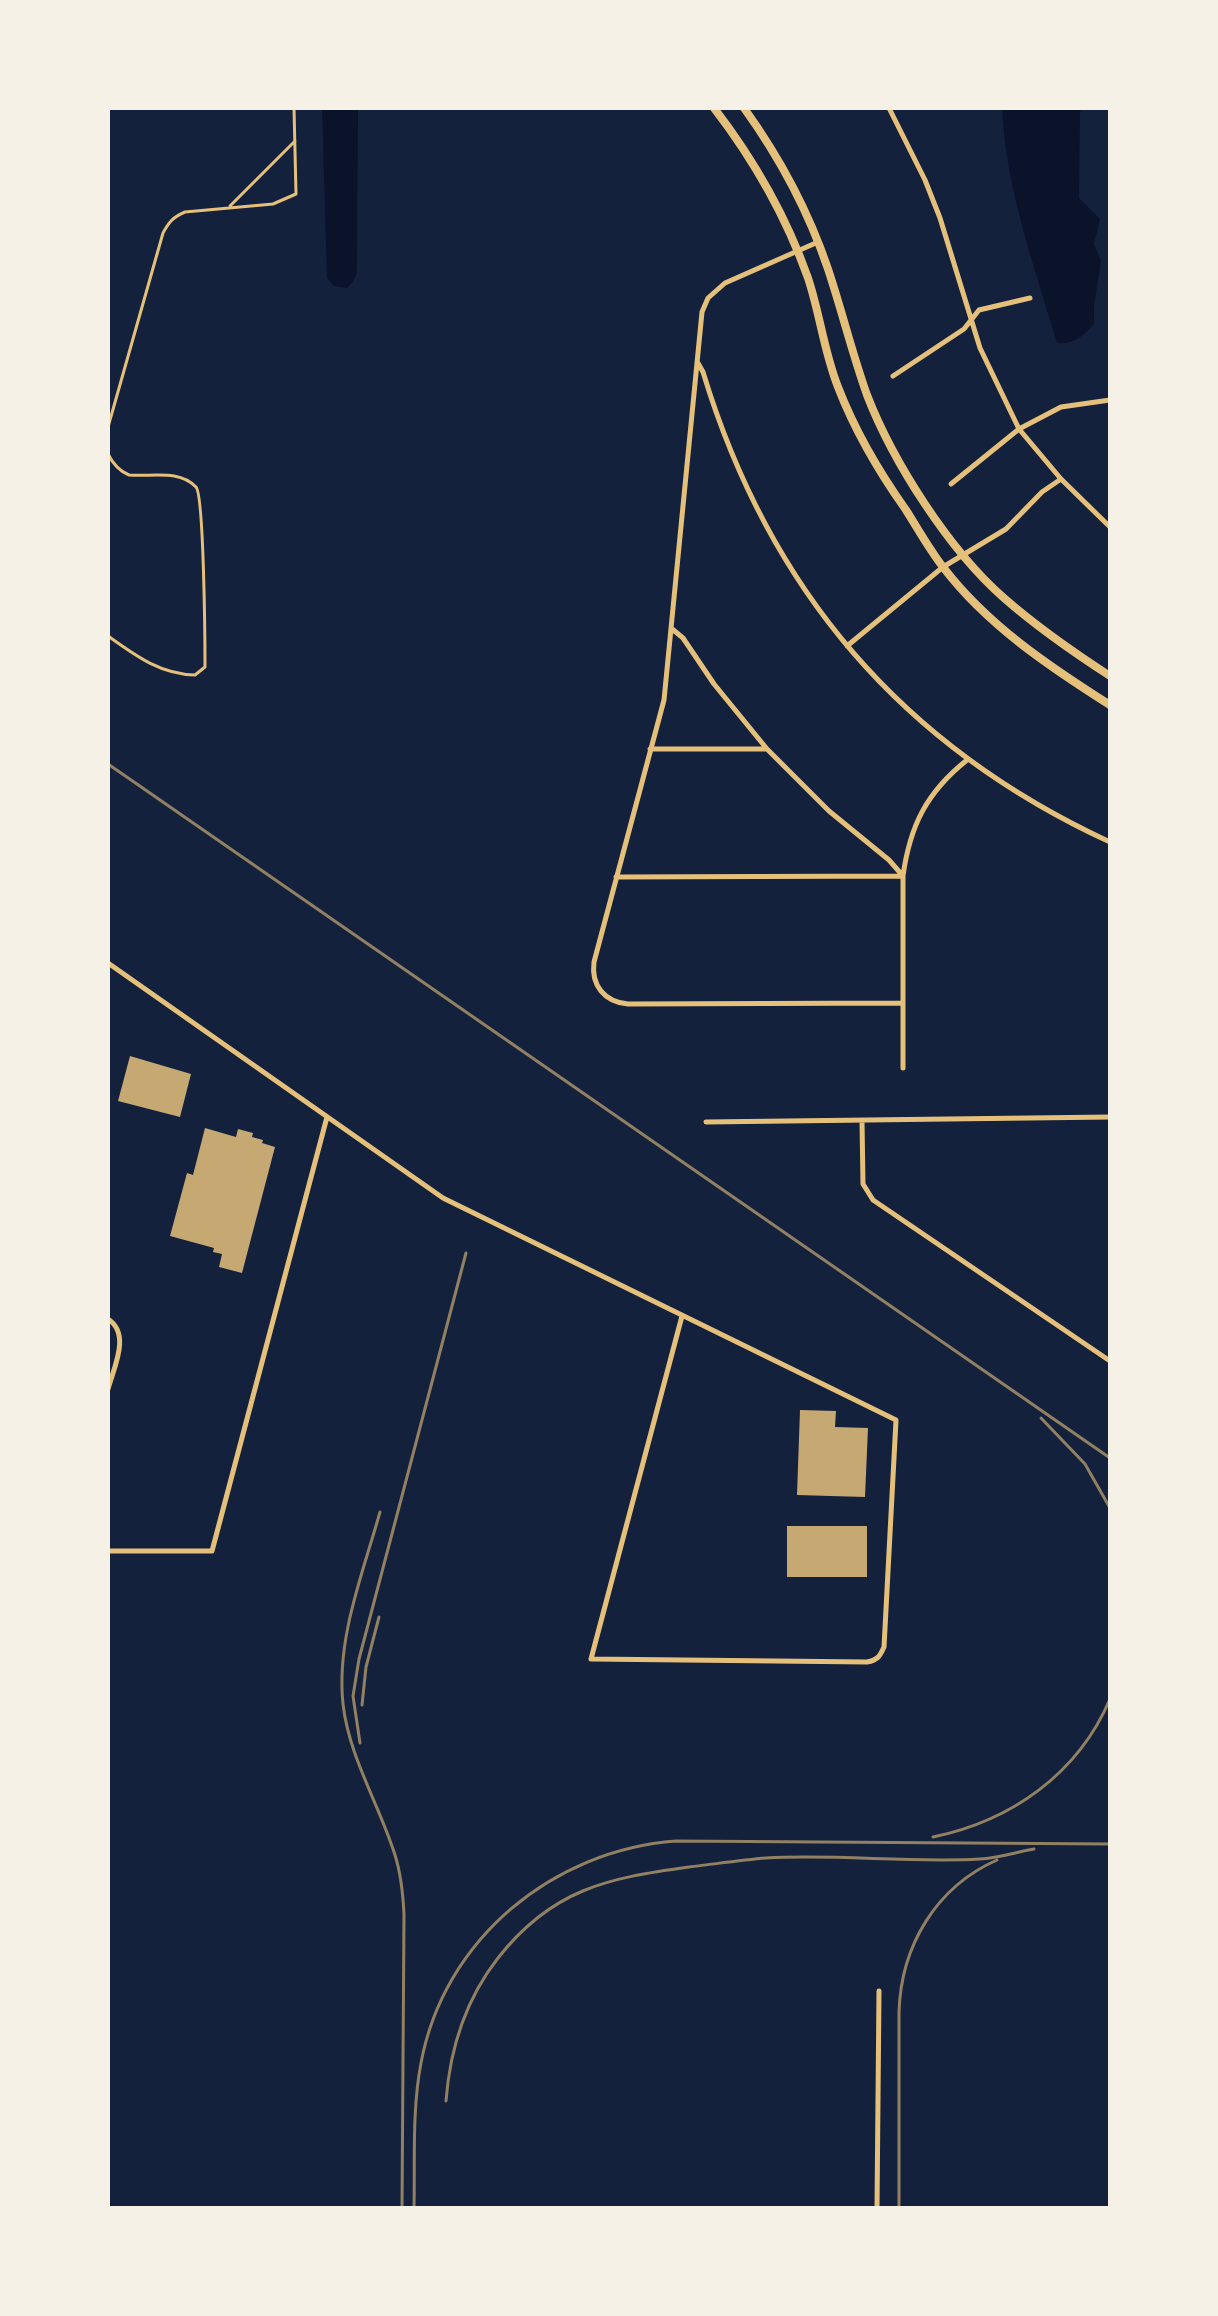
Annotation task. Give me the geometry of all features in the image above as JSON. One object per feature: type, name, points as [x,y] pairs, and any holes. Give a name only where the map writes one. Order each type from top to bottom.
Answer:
[{"type":"main road","points":[[714,108],[748,155],[768,188],[798,252],[819,317],[837,385],[852,423],[889,486],[943,567],[965,592],[1020,643],[1048,665],[1110,705]]},
{"type":"main road","points":[[744,108],[784,168],[802,205],[818,242],[857,366],[882,430],[920,497],[963,555],[1002,596],[1058,641],[1110,676]]},
{"type":"street","points":[[889,108],[908,143],[936,208],[980,348],[1019,429],[1060,479],[1110,527]]},
{"type":"street","points":[[818,242],[725,283],[713,292],[702,312],[663,700],[593,970],[597,985],[606,997],[628,1004],[903,1003]]},
{"type":"street","points":[[893,376],[964,329],[980,310],[1030,298]]},
{"type":"street","points":[[697,361],[703,372],[729,449],[764,523],[800,584],[847,646],[906,708],[967,760],[1042,808],[1110,842]]},
{"type":"street","points":[[951,484],[1019,429],[1061,407],[1110,400]]},
{"type":"street","points":[[847,646],[943,567],[1006,529],[1042,492],[1060,479]]},
{"type":"street","points":[[670,628],[683,638],[714,684],[767,749],[829,811],[889,860],[903,876]]},
{"type":"street","points":[[650,749],[767,749]]},
{"type":"street","points":[[903,1068],[903,876],[906,851],[918,818],[941,783],[967,760]]},
{"type":"street","points":[[616,877],[903,876]]},
{"type":"street","points":[[108,963],[443,1198],[896,1420],[884,1647],[881,1656],[875,1661],[591,1659],[682,1316]]},
{"type":"street","points":[[108,1551],[212,1551],[327,1117]]},
{"type":"street","points":[[706,1122],[1110,1117]]},
{"type":"street","points":[[862,1121],[863,1184],[873,1200],[1110,1361]]},
{"type":"street","points":[[108,1319],[115,1324],[120,1337],[108,1389]]},
{"type":"street","points":[[877,2208],[879,1991]]},
{"type":"lane","points":[[108,427],[168,223],[175,216],[185,212],[273,204],[296,194],[294,108]]},
{"type":"lane","points":[[229,207],[294,141]]},
{"type":"lane","points":[[108,454],[124,473],[177,476],[199,491],[205,667],[195,675],[168,672],[150,665],[108,636]]},
{"type":"water","points":[[322,108],[358,108],[357,273],[347,288],[334,286],[327,278]]},
{"type":"water","points":[[1002,108],[1084,108],[1080,112],[1079,198],[1100,219],[1094,244],[1101,261],[1094,306],[1094,324],[1082,336],[1068,343],[1057,343],[1031,256],[1009,167]]},
{"type":"building","points":[[130,1056],[191,1074],[180,1117],[118,1101]]},
{"type":"building","points":[[205,1128],[236,1137],[238,1129],[253,1133],[252,1137],[275,1147],[242,1273],[219,1267],[222,1254],[213,1252],[214,1248],[170,1236],[187,1173],[193,1175]]},
{"type":"building","points":[[800,1410],[836,1411],[835,1427],[868,1428],[865,1497],[797,1495]]},
{"type":"building","points":[[787,1526],[867,1526],[867,1577],[787,1577]]},
{"type":"railway","points":[[108,764],[1110,1458]]},
{"type":"railway","points":[[360,1743],[353,1696],[359,1659],[466,1253]]},
{"type":"railway","points":[[1041,1418],[1085,1464],[1110,1508]]},
{"type":"railway","points":[[380,1512],[347,1631],[342,1680],[343,1704],[351,1743],[395,1855],[402,1892],[404,1914],[402,2208]]},
{"type":"railway","points":[[362,1705],[366,1667],[379,1617]]},
{"type":"railway","points":[[933,1837],[962,1830],[989,1819],[1039,1790],[1080,1750],[1110,1699]]},
{"type":"railway","points":[[414,2208],[416,2099],[421,2063],[434,2018],[453,1977],[479,1941],[511,1909],[547,1883],[588,1862],[631,1848],[676,1841],[1110,1844]]},
{"type":"railway","points":[[446,2101],[451,2062],[461,2025],[487,1974],[518,1935],[539,1916],[583,1891],[607,1882],[660,1871],[757,1859],[819,1857],[953,1860],[980,1859],[1034,1849]]},
{"type":"railway","points":[[899,2208],[899,2012],[901,1988],[907,1964],[926,1921],[940,1903],[956,1886],[997,1860]]}]
